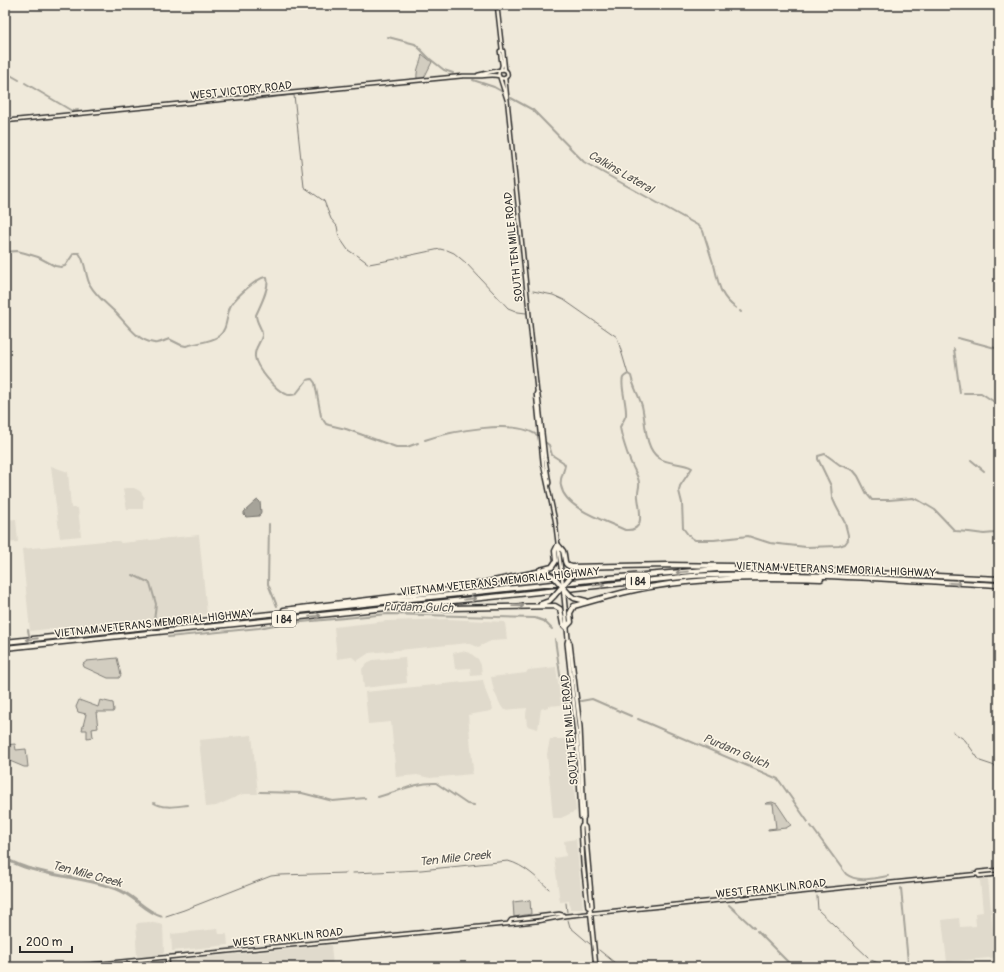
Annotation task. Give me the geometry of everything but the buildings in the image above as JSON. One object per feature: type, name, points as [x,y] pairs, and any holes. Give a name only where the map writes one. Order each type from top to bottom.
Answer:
[{"type":"highway","points":[[558,543],[563,550],[564,561],[568,566],[698,565],[749,568]]},
{"type":"highway","points":[[246,617],[266,612],[443,591],[530,573],[552,567],[556,562],[555,551],[558,543]]},
{"type":"highway","points":[[531,606],[543,604],[554,596],[571,576],[580,570],[594,567]]},
{"type":"highway","name":"VIETNAM VETERANS MEMORIAL HIGHWAY","points":[[5,642],[609,578],[681,572],[749,568],[999,579]]},
{"type":"highway","points":[[530,573],[543,572],[550,574],[570,595],[581,601],[593,600]]},
{"type":"highway","name":"VIETNAM VETERANS MEMORIAL HIGHWAY","points":[[5,648],[668,578],[716,575],[778,574],[999,585]]},
{"type":"highway","points":[[390,608],[555,606],[558,607],[561,612],[563,624],[566,628],[571,622],[570,613],[574,606],[593,600],[650,587],[717,579],[888,579]]},
{"type":"main road","points":[[497,5],[505,70],[500,70]]},
{"type":"main road","points":[[499,76],[502,65],[500,51],[502,50]]},
{"type":"main road","name":"WEST VICTORY ROAD","points":[[5,122],[478,75],[500,70]]},
{"type":"main road","name":"SOUTH TEN MILE ROAD","points":[[505,70],[507,74],[505,78],[507,100],[536,394],[542,439],[543,464],[557,530],[564,596],[568,639],[567,643],[577,735],[581,817],[585,827],[592,906],[590,908],[596,967]]},
{"type":"main road","name":"WEST VICTORY ROAD","points":[[478,75],[481,76],[492,74],[505,78]]},
{"type":"main road","name":"SOUTH TEN MILE ROAD","points":[[499,76],[507,100]]},
{"type":"main road","name":"WEST FRANKLIN ROAD","points":[[978,874],[978,872],[999,870]]},
{"type":"main road","name":"WEST FRANKLIN ROAD","points":[[68,967],[538,921],[566,916],[978,874],[979,876],[999,874]]},
{"type":"main road","name":"WEST FRANKLIN ROAD","points":[[509,923],[511,920],[558,914],[566,916]]},
{"type":"main road","points":[[516,923],[534,918]]},
{"type":"main road","points":[[167,957],[168,967]]},
{"type":"shaded area","points":[[422,54],[432,62],[424,78],[417,79],[417,72]]},
{"type":"shaded area","points":[[51,466],[68,472],[71,508],[78,508],[81,536],[60,538]]},
{"type":"shaded area","points":[[125,488],[134,488],[140,491],[145,498],[143,500],[143,509],[127,509],[123,490]]},
{"type":"shaded area","points":[[258,500],[260,502],[261,512],[259,516],[246,517],[244,512]]},
{"type":"shaded area","points":[[16,519],[18,542],[5,543],[5,520]]},
{"type":"shaded area","points":[[199,535],[207,614],[84,629],[83,625],[30,631],[22,549],[104,541],[119,541],[121,543]]},
{"type":"shaded area","points":[[447,619],[505,622],[507,640],[491,641],[478,647],[468,643],[369,653],[357,661],[352,657],[337,659],[334,627],[387,621]]},
{"type":"shaded area","points":[[462,651],[470,653],[478,659],[481,665],[482,675],[471,676],[470,668],[455,669],[453,653]]},
{"type":"shaded area","points":[[405,657],[407,683],[364,688],[362,669],[367,663],[373,660]]},
{"type":"shaded area","points":[[117,658],[121,675],[119,678],[108,678],[84,667],[83,664],[87,661]]},
{"type":"shaded area","points":[[556,667],[561,705],[548,706],[541,709],[538,729],[527,726],[527,708],[504,710],[494,691],[491,677],[526,673],[528,670]]},
{"type":"shaded area","points":[[483,680],[493,709],[491,711],[468,715],[473,770],[472,774],[430,778],[417,775],[396,777],[391,722],[368,724],[365,692]]},
{"type":"shaded area","points":[[79,700],[98,707],[100,700],[113,703],[113,712],[96,712],[98,728],[92,729],[93,737],[87,738],[87,730],[82,730],[86,714],[78,712],[76,707]]},
{"type":"shaded area","points":[[252,735],[258,794],[243,794],[216,806],[206,807],[199,740]]},
{"type":"shaded area","points":[[550,739],[570,739],[576,811],[561,818],[553,818],[547,754]]},
{"type":"shaded area","points":[[15,744],[16,750],[26,749],[28,767],[24,767],[5,759],[5,745]]},
{"type":"shaded area","points":[[772,802],[777,804],[791,825],[786,828],[768,830],[776,828],[773,804],[765,804]]},
{"type":"shaded area","points":[[576,839],[583,909],[570,909],[569,901],[560,902],[554,858],[566,856],[564,841]]},
{"type":"shaded area","points":[[988,879],[994,943],[999,943],[999,957],[947,962],[942,920],[959,918],[960,927],[976,926],[975,913],[983,912],[980,880]]},
{"type":"shaded area","points":[[530,900],[531,914],[514,917],[513,902]]},
{"type":"shaded area","points":[[149,922],[163,925],[164,952],[162,955],[137,957],[136,925],[138,923]]},
{"type":"shaded area","points":[[218,929],[219,934],[227,935],[228,945],[172,951],[171,934]]},
{"type":"shaded area","points":[[331,945],[333,967],[187,967],[187,959]]},
{"type":"waterway","name":"Calkins Lateral","points":[[388,37],[415,44],[444,70],[453,73]]},
{"type":"waterway","points":[[5,72],[19,80]]},
{"type":"waterway","name":"Calkins Lateral","points":[[473,80],[501,91]]},
{"type":"waterway","points":[[25,83],[72,111],[78,110]]},
{"type":"waterway","points":[[251,100],[294,95],[304,187],[324,201],[331,219],[337,226],[339,237],[348,250],[354,254]]},
{"type":"waterway","name":"Calkins Lateral","points":[[511,98],[533,110],[584,162],[699,226],[703,231],[713,263]]},
{"type":"waterway","points":[[402,257],[440,249],[444,250]]},
{"type":"waterway","points":[[447,250],[454,253],[466,263],[508,308],[526,313]]},
{"type":"waterway","points":[[5,252],[17,251],[25,253],[38,257],[55,266],[61,267],[65,266],[74,253],[79,253],[83,260],[88,281],[95,293],[137,335],[142,339],[156,343],[169,339],[186,346],[208,341],[219,336],[224,329],[231,305],[246,289],[261,278],[267,278],[268,282],[266,291],[256,315],[262,333],[261,339],[255,351],[256,361],[272,384],[287,395],[296,394],[307,380],[312,379],[315,383],[321,416]]},
{"type":"waterway","points":[[357,255],[369,264],[396,259]]},
{"type":"waterway","name":"Calkins Lateral","points":[[714,265],[720,289],[726,299],[736,308]]},
{"type":"waterway","points":[[533,291],[553,295],[564,300],[617,337],[628,374]]},
{"type":"waterway","points":[[958,338],[999,349]]},
{"type":"waterway","points":[[954,349],[960,393]]},
{"type":"waterway","points":[[545,442],[549,445],[552,455],[565,465],[561,478],[561,486],[564,494],[570,501],[587,513],[625,530],[632,530],[636,527],[639,524],[640,519],[638,495],[639,482],[630,461],[620,427],[626,415],[622,381],[628,374],[631,376],[641,402],[646,434],[654,454],[671,463],[692,468],[680,486],[679,491],[682,503],[683,528],[689,536],[695,540],[714,540],[748,536],[770,543],[806,547],[839,546],[845,544],[848,540],[845,523],[832,497],[831,486],[818,459],[818,456],[825,454],[840,465],[853,470],[872,500],[913,498],[935,510],[955,531],[984,534],[995,533],[999,536]]},
{"type":"waterway","points":[[964,393],[981,393],[999,405]]},
{"type":"waterway","points":[[322,418],[326,424],[346,429],[396,447],[407,447],[418,443]]},
{"type":"waterway","points":[[425,440],[466,430],[498,427],[527,430],[537,435]]},
{"type":"waterway","name":"Calkins Lateral","points":[[971,460],[984,471]]},
{"type":"waterway","name":"Purdam Gulch","points":[[269,524],[268,584],[277,606]]},
{"type":"waterway","points":[[133,575],[150,583],[156,604],[154,621]]},
{"type":"waterway","name":"Purdam Gulch","points":[[168,637],[259,628],[280,624],[388,614],[535,618],[544,621],[552,629]]},
{"type":"waterway","points":[[28,630],[29,635]]},
{"type":"waterway","name":"Purdam Gulch","points":[[555,639],[564,703],[567,703]]},
{"type":"waterway","name":"Purdam Gulch","points":[[581,701],[592,699],[608,706]]},
{"type":"waterway","name":"Purdam Gulch","points":[[610,707],[631,716]]},
{"type":"waterway","name":"Purdam Gulch","points":[[638,719],[778,779],[808,822]]},
{"type":"waterway","points":[[953,732],[965,740],[980,761],[998,767]]},
{"type":"waterway","points":[[378,797],[422,784],[436,783],[467,804],[474,805]]},
{"type":"waterway","points":[[260,792],[302,793],[333,801],[365,798]]},
{"type":"waterway","points":[[154,803],[166,807],[188,805]]},
{"type":"waterway","name":"Purdam Gulch","points":[[811,826],[846,874],[851,877],[861,879],[872,879],[888,876]]},
{"type":"waterway","name":"Ten Mile Creek","points":[[5,859],[28,868],[117,889],[129,895],[149,911],[161,916]]},
{"type":"waterway","name":"Ten Mile Creek","points":[[353,873],[421,870],[508,861],[525,869],[549,889]]},
{"type":"waterway","name":"Ten Mile Creek","points":[[166,916],[271,876],[346,873]]},
{"type":"waterway","name":"Purdam Gulch","points":[[901,888],[908,962],[911,967]]},
{"type":"waterway","points":[[817,896],[818,910],[868,957]]},
{"type":"waterway","name":"Ten Mile Creek","points":[[566,903],[567,912]]},
{"type":"waterway","points":[[729,905],[754,928]]},
{"type":"waterway","name":"Ten Mile Creek","points":[[568,920],[570,927],[590,944]]},
{"type":"waterway","points":[[757,931],[793,967]]},
{"type":"waterway","name":"Ten Mile Creek","points":[[599,950],[620,967]]},
{"type":"waterway","points":[[871,960],[888,967]]}]
